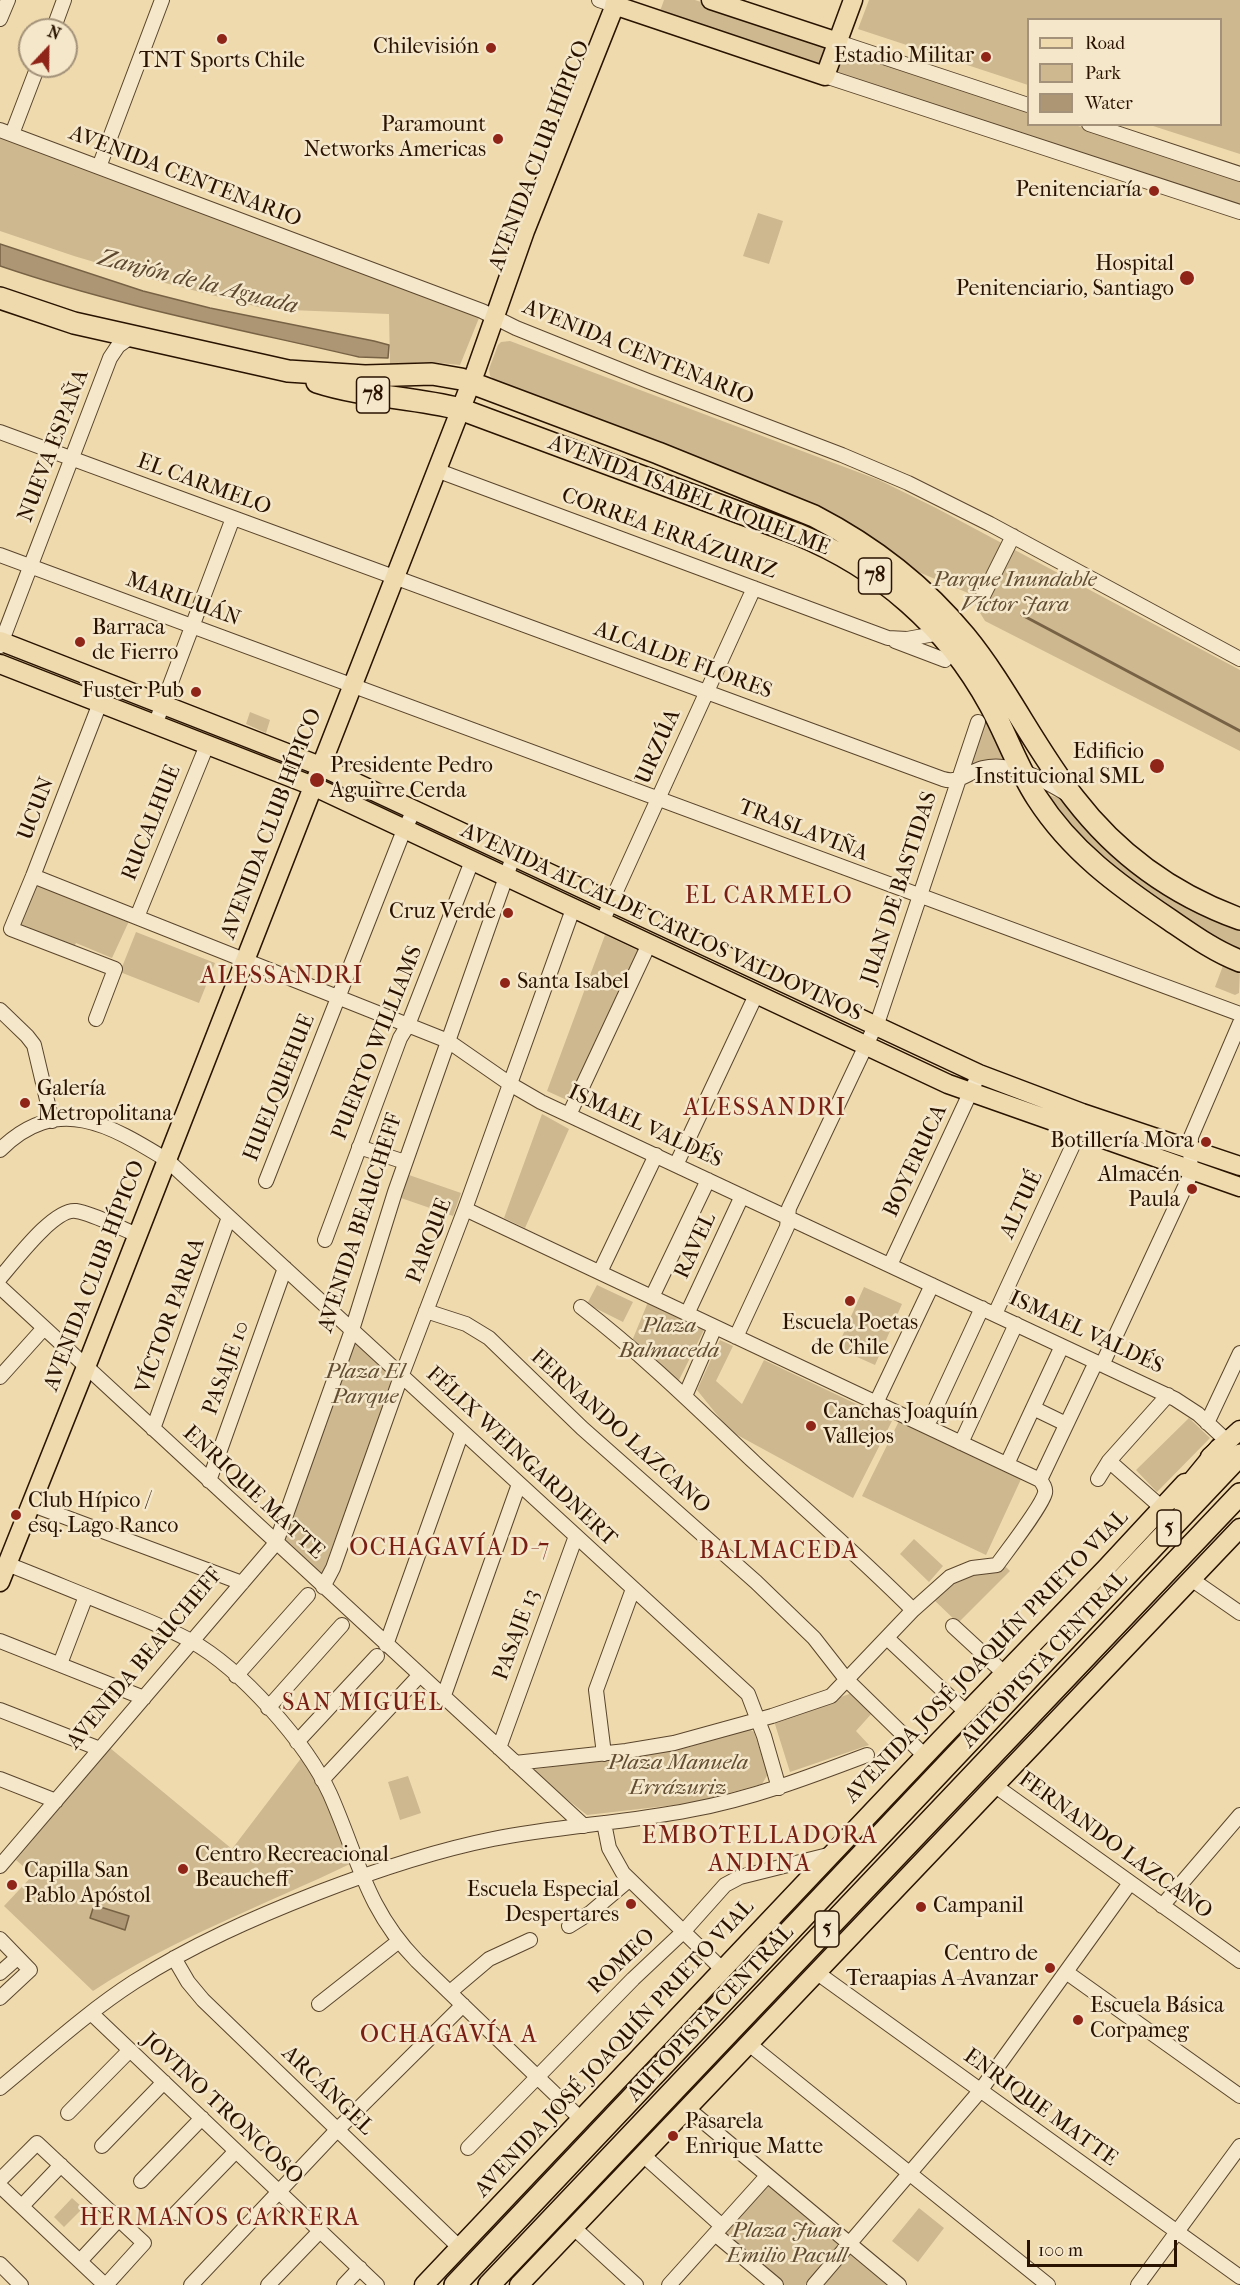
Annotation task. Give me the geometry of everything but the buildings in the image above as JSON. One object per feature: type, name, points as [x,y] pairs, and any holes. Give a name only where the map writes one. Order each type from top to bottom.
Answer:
[{"type":"highway","name":"AVENIDA ISABEL RIQUELME","points":[[0,298],[49,316],[288,371],[345,390],[412,399],[460,409],[815,542],[847,558],[909,602],[940,633],[980,688],[998,720],[1020,771],[1051,819],[1079,851],[1108,878],[1202,942],[1240,961]]},
{"type":"highway","name":"AVENIDA ISABEL RIQUELME","points":[[288,371],[365,376],[432,374],[471,382],[791,506],[836,527],[878,554],[916,585],[966,638],[990,670],[1072,796],[1108,837],[1142,867],[1188,896],[1240,919]]},
{"type":"highway","name":"AUTOPISTA CENTRAL","points":[[455,2285],[1100,1601],[1232,1444]]},
{"type":"highway","name":"AUTOPISTA CENTRAL","points":[[489,2285],[1240,1494]]},
{"type":"highway","points":[[1165,1571],[1240,1511]]},
{"type":"main road","points":[[711,0],[746,5],[838,42]]},
{"type":"main road","points":[[615,2],[651,8],[825,76],[853,0]]},
{"type":"main road","name":"AVENIDA CLUB HÍPICO","points":[[0,1582],[496,318],[499,301],[530,233],[572,127],[615,2]]},
{"type":"main road","name":"AVENIDA ALCALDE CARLOS VALDOVINOS","points":[[1,643],[71,668],[320,766],[979,1074],[1082,1113],[1240,1166]]},
{"type":"main road","points":[[22,673],[31,665],[30,653]]},
{"type":"main road","points":[[41,680],[39,668],[48,660]]},
{"type":"main road","name":"AVENIDA ALCALDE CARLOS VALDOVINOS","points":[[0,664],[313,786],[971,1094],[1240,1187]]},
{"type":"main road","points":[[63,689],[74,678],[71,668]]},
{"type":"main road","points":[[90,676],[80,685],[80,693],[92,700]]},
{"type":"main road","points":[[214,748],[227,749],[238,734]]},
{"type":"main road","points":[[238,734],[236,752],[241,758]]},
{"type":"main road","points":[[693,965],[703,945]]},
{"type":"main road","points":[[777,1004],[786,985]]},
{"type":"main road","name":"AVENIDA JOSÉ JOAQUÍN PRIETO VIAL","points":[[424,2285],[1161,1507],[1232,1444]]},
{"type":"main road","points":[[519,2285],[1240,1528]]},
{"type":"street","points":[[0,19],[8,0]]},
{"type":"street","points":[[57,18],[64,0]]},
{"type":"street","points":[[99,167],[162,0]]},
{"type":"street","points":[[838,42],[1027,104]]},
{"type":"street","points":[[825,76],[1240,212]]},
{"type":"street","points":[[6,132],[32,78]]},
{"type":"street","points":[[1095,126],[1240,174]]},
{"type":"street","name":"AVENIDA CENTENARIO","points":[[6,132],[496,318],[637,377],[886,472],[1013,536],[1240,659]]},
{"type":"street","name":"NUEVA ESPAÑA","points":[[1,643],[110,358],[118,346],[132,336]]},
{"type":"street","name":"EL CARMELO","points":[[0,432],[394,578]]},
{"type":"street","name":"CORREA ERRÁZURIZ","points":[[436,470],[945,660]]},
{"type":"street","points":[[155,725],[233,518]]},
{"type":"street","points":[[982,598],[1013,536]]},
{"type":"street","name":"MARILUÁN","points":[[0,555],[352,686]]},
{"type":"street","name":"ALCALDE FLORES","points":[[394,578],[943,779],[958,780]]},
{"type":"street","name":"URZÚA","points":[[602,922],[754,588]]},
{"type":"street","name":"CORREA ERRÁZURIZ","points":[[888,638],[907,639],[940,633]]},
{"type":"street","name":"TRASLAVIÑA","points":[[352,686],[1240,1014]]},
{"type":"street","name":"UCUN","points":[[92,700],[33,876],[11,929],[115,969],[96,1019]]},
{"type":"street","name":"JUAN DE BASTIDAS","points":[[736,1337],[787,1227],[789,1208],[875,1026],[978,722]]},
{"type":"street","name":"RUCALHUE","points":[[137,917],[214,748]]},
{"type":"street","name":"JUAN DE BASTIDAS","points":[[958,780],[986,768],[1002,767],[1020,771],[1072,796]]},
{"type":"street","name":"HUELQUEHUE","points":[[266,1181],[404,830],[414,810]]},
{"type":"street","name":"AVENIDA BEAUCHEFF","points":[[0,1866],[5,1851],[56,1801],[276,1544],[352,1330],[405,1162],[513,857]]},
{"type":"street","name":"PUERTO WILLIAMS","points":[[325,1240],[400,1038],[408,1025],[472,861]]},
{"type":"street","name":"ISMAEL VALDÉS","points":[[33,876],[448,1041],[510,1084],[569,1115],[1168,1395],[1188,1407],[1232,1444]]},
{"type":"street","name":"PARQUE","points":[[323,1587],[331,1573],[573,909]]},
{"type":"street","points":[[569,1115],[649,944]]},
{"type":"street","points":[[676,1165],[756,995]]},
{"type":"street","points":[[2,1016],[34,1045],[52,1121]]},
{"type":"street","points":[[514,1763],[604,1754],[674,1743],[758,1720],[831,1696],[913,1610],[950,1577],[959,1571],[997,1565],[1045,1493],[1042,1482],[1066,1424],[1099,1363],[1188,1180],[1191,1137],[1240,1023]]},
{"type":"street","name":"BOYERUCA","points":[[890,1265],[979,1074]]},
{"type":"street","name":"ALTUÉ","points":[[931,1418],[1079,1132],[1082,1113]]},
{"type":"street","name":"FÉLIX WEINGARDNERT","points":[[0,1150],[21,1133],[35,1126],[52,1121],[78,1119],[107,1126],[167,1160],[748,1694],[779,1788]]},
{"type":"street","points":[[359,1147],[405,1162]]},
{"type":"street","points":[[600,1272],[656,1155]]},
{"type":"street","points":[[652,1297],[708,1180]]},
{"type":"street","name":"RAVEL","points":[[687,1314],[742,1196]]},
{"type":"street","points":[[465,1209],[1042,1482]]},
{"type":"street","points":[[0,1278],[51,1221],[67,1211],[84,1214],[138,1235]]},
{"type":"street","name":"VÍCTOR PARRA","points":[[153,1430],[229,1217]]},
{"type":"street","name":"PASAJE 10","points":[[209,1481],[285,1268]]},
{"type":"street","points":[[876,1403],[932,1285]]},
{"type":"street","name":"ENRIQUE MATTE","points":[[1,1291],[44,1328],[584,1826]]},
{"type":"street","points":[[581,1307],[621,1338],[685,1396],[913,1610]]},
{"type":"street","name":"FERNANDO LAZCANO","points":[[426,1311],[466,1324],[489,1338],[545,1387],[683,1520],[756,1582],[814,1638],[846,1679],[925,1756]]},
{"type":"street","points":[[961,1443],[1016,1324]]},
{"type":"street","points":[[685,1396],[715,1327]]},
{"type":"street","points":[[0,1377],[44,1328]]},
{"type":"street","points":[[1007,1464],[1062,1346]]},
{"type":"street","points":[[1208,1423],[1240,1353]]},
{"type":"street","points":[[1098,1479],[1109,1461],[1168,1395]]},
{"type":"street","points":[[1033,1408],[1066,1424]]},
{"type":"street","points":[[386,1645],[462,1432]]},
{"type":"street","points":[[1109,1461],[1161,1507]]},
{"type":"street","points":[[443,1698],[519,1484]]},
{"type":"street","points":[[30,1504],[242,1583]]},
{"type":"street","name":"PASAJE 13","points":[[499,1748],[576,1536]]},
{"type":"street","points":[[7,1564],[143,1618],[192,1642],[236,1676],[297,1742],[322,1780],[362,1876],[380,1913],[399,1941],[582,2120]]},
{"type":"street","points":[[1191,1579],[1240,1613]]},
{"type":"street","points":[[604,1754],[596,1698],[597,1686],[633,1589]]},
{"type":"street","points":[[236,1676],[308,1595]]},
{"type":"street","points":[[60,1664],[86,1596]]},
{"type":"street","points":[[268,1708],[342,1625]]},
{"type":"street","points":[[953,1626],[1005,1674]]},
{"type":"street","points":[[887,1638],[966,1713]]},
{"type":"street","points":[[0,1641],[144,1698]]},
{"type":"street","points":[[297,1742],[377,1656]]},
{"type":"street","points":[[322,1780],[420,1676]]},
{"type":"street","points":[[0,1710],[100,1749]]},
{"type":"street","points":[[0,2088],[91,2013],[133,1983],[174,1958],[228,1929],[362,1876],[424,1856],[494,1839],[693,1810],[779,1788],[867,1755]]},
{"type":"street","points":[[0,1779],[56,1801]]},
{"type":"street","name":"FERNANDO LAZCANO","points":[[994,1785],[1240,1961]]},
{"type":"street","points":[[1162,1906],[1240,1815]]},
{"type":"street","points":[[604,1824],[613,1857],[629,1880],[723,1970]]},
{"type":"street","name":"ROMEO","points":[[468,2148],[537,2076],[683,1932],[725,1886],[735,1879],[832,1854]]},
{"type":"street","points":[[569,1926],[591,1913],[629,1880]]},
{"type":"street","points":[[814,2285],[980,2091],[1130,1883]]},
{"type":"street","points":[[0,1939],[30,1970],[0,1998]]},
{"type":"street","points":[[450,1992],[489,1959],[530,1940]]},
{"type":"street","points":[[319,2004],[399,1941]]},
{"type":"street","points":[[0,1973],[16,1958]]},
{"type":"street","name":"ARCÁNGEL","points":[[174,1958],[188,1982],[203,2000],[460,2248]]},
{"type":"street","name":"ENRIQUE MATTE","points":[[816,1972],[1240,2277]]},
{"type":"street","points":[[1066,1972],[1240,2096]]},
{"type":"street","points":[[191,2285],[337,2130],[463,2005]]},
{"type":"street","name":"JOVINO TRONCOSO","points":[[91,2013],[377,2285]]},
{"type":"street","points":[[748,2044],[1048,2285]]},
{"type":"street","points":[[68,2112],[130,2050]]},
{"type":"street","points":[[102,2146],[164,2082]]},
{"type":"street","points":[[687,2109],[898,2285]]},
{"type":"street","points":[[141,2181],[202,2118]]},
{"type":"street","points":[[37,2143],[144,2243],[105,2285],[22,2206],[1,2179],[37,2143]]},
{"type":"street","points":[[1138,2285],[1240,2146]]},
{"type":"street","points":[[176,2213],[236,2151]]},
{"type":"street","points":[[643,2155],[777,2285]]},
{"type":"street","points":[[22,2206],[61,2165]]},
{"type":"street","points":[[669,2285],[766,2176]]},
{"type":"street","points":[[80,2261],[119,2220]]},
{"type":"street","points":[[574,2228],[636,2285]]},
{"type":"street","points":[[268,2285],[320,2231]]},
{"type":"street","points":[[0,2264],[21,2285]]},
{"type":"street","points":[[344,2285],[360,2268]]},
{"type":"green space","points":[[664,0],[695,0],[830,45],[822,67],[659,14]]},
{"type":"green space","name":"Estadio Militar","points":[[869,0],[1240,0],[1240,154],[1153,126],[1222,126],[1222,18],[1027,18],[1027,85],[858,29]]},
{"type":"green space","points":[[846,49],[1027,109],[1027,126],[1078,126],[1240,179],[1240,205],[837,73]]},
{"type":"green space","points":[[0,136],[479,318],[460,365],[431,362],[390,364],[389,314],[266,309],[165,283],[0,231]]},
{"type":"green space","points":[[758,213],[783,221],[769,264],[743,256]]},
{"type":"green space","name":"Parque Inundable Víctor Jara","points":[[510,341],[879,480],[1240,670],[1240,751],[985,621],[968,593],[902,565],[813,505],[494,379],[490,376],[489,369],[498,345],[501,342]]},
{"type":"green space","points":[[250,712],[270,720],[266,733],[246,724]]},
{"type":"green space","points":[[985,714],[1004,755],[1002,761],[983,761],[966,767]]},
{"type":"green space","points":[[1041,793],[1066,800],[1240,925],[1240,949],[1179,915],[1130,879],[1083,839]]},
{"type":"green space","points":[[33,881],[130,919],[112,958],[76,943],[72,951],[15,928]]},
{"type":"green space","points":[[136,932],[215,963],[199,1003],[120,972]]},
{"type":"green space","points":[[605,935],[639,951],[569,1101],[547,1091]]},
{"type":"green space","points":[[1224,963],[1240,970],[1239,993],[1235,995],[1215,987]]},
{"type":"green space","points":[[542,1114],[569,1129],[525,1228],[504,1218]]},
{"type":"green space","points":[[409,1175],[461,1193],[453,1216],[401,1198]]},
{"type":"green space","points":[[597,1285],[633,1302],[623,1322],[587,1304]]},
{"type":"green space","points":[[864,1287],[902,1304],[875,1365],[837,1348]]},
{"type":"green space","name":"Plaza Balmaceda","points":[[648,1302],[704,1330],[678,1382],[632,1341]]},
{"type":"green space","name":"Plaza El Parque","points":[[356,1338],[395,1378],[321,1577],[282,1542]]},
{"type":"green space","name":"Canchas Joaquín Vallejos","points":[[720,1340],[733,1346],[716,1381],[742,1404],[764,1360],[892,1421],[853,1498],[730,1431],[697,1390]]},
{"type":"green space","points":[[1189,1418],[1210,1438],[1157,1492],[1136,1470]]},
{"type":"green space","name":"Canchas Joaquín Vallejos","points":[[899,1421],[1022,1477],[986,1555],[862,1496]]},
{"type":"green space","points":[[914,1539],[943,1566],[929,1582],[900,1554]]},
{"type":"green space","points":[[1003,1564],[1010,1571],[958,1623],[933,1599],[960,1573]]},
{"type":"green space","name":"Plaza Manuela Errázuriz","points":[[852,1693],[873,1712],[856,1731],[869,1745],[790,1772],[774,1721]]},
{"type":"green space","name":"Plaza Manuela Errázuriz","points":[[749,1729],[754,1732],[768,1774],[762,1784],[692,1803],[587,1815],[530,1770],[689,1747]]},
{"type":"green space","name":"Centro Recreacional Beaucheff","points":[[110,1748],[232,1849],[302,1757],[321,1783],[352,1863],[188,1938],[93,1991],[4,1906],[33,1875],[16,1860]]},
{"type":"green space","points":[[408,1776],[421,1813],[400,1820],[388,1782]]},
{"type":"green space","name":"Plaza Juan Emilio Pacull","points":[[766,2179],[842,2242],[805,2285],[776,2285],[718,2233]]},
{"type":"green space","points":[[72,2198],[83,2208],[64,2227],[54,2217]]},
{"type":"green space","points":[[919,2208],[944,2228],[918,2262],[892,2241]]},
{"type":"green space","points":[[849,2253],[887,2285],[822,2285]]},
{"type":"water","points":[[0,244],[143,291],[210,308],[389,345],[388,358],[359,357],[88,293],[0,266]]},
{"type":"water","points":[[94,1905],[129,1916],[125,1930],[90,1918]]},
{"type":"waterway","points":[[1022,615],[1240,731]]},
{"type":"place","name":"TNT Sports Chile","points":[[222,39]]},
{"type":"place","name":"Chilevisión","points":[[491,48]]},
{"type":"place","name":"Estadio Militar","points":[[986,57]]},
{"type":"place","name":"Paramount Networks Americas","points":[[498,139]]},
{"type":"place","name":"Penitenciaría","points":[[1154,191]]},
{"type":"place","name":"Hospital Penitenciario, Santiago","points":[[1187,278]]},
{"type":"place","name":"Barraca de Fierro","points":[[80,642]]},
{"type":"place","name":"Fuster Pub","points":[[196,692]]},
{"type":"place","name":"Edificio Institucional SML","points":[[1157,766]]},
{"type":"place","name":"Presidente Pedro Aguirre Cerda","points":[[317,780]]},
{"type":"place","name":"Cruz Verde","points":[[508,913]]},
{"type":"place","name":"Santa Isabel","points":[[505,983]]},
{"type":"place","name":"Galería Metropolitana","points":[[25,1103]]},
{"type":"place","name":"Botillería Mora","points":[[1206,1142]]},
{"type":"place","name":"Almacén Paula","points":[[1192,1189]]},
{"type":"place","name":"Escuela Poetas de Chile","points":[[850,1301]]},
{"type":"place","name":"Canchas Joaquín Vallejos","points":[[811,1426]]},
{"type":"place","name":"Club Hípico / esq. Lago Ranco","points":[[16,1515]]},
{"type":"place","name":"Centro Recreacional Beaucheff","points":[[183,1869]]},
{"type":"place","name":"Capilla San Pablo Apóstol","points":[[12,1885]]},
{"type":"place","name":"Escuela Especial Despertares","points":[[631,1904]]},
{"type":"place","name":"Campanil","points":[[921,1907]]},
{"type":"place","name":"Centro de Teraapias A-Avanzar","points":[[1050,1968]]},
{"type":"place","name":"Escuela Básica Corpameg","points":[[1078,2020]]},
{"type":"place","name":"Pasarela Enrique Matte","points":[[673,2136]]},
{"type":"district","name":"EL CARMELO","points":[[769,897]]},
{"type":"district","name":"ALESSANDRI","points":[[282,977]]},
{"type":"district","name":"ALESSANDRI","points":[[765,1109]]},
{"type":"district","name":"OCHAGAVÍA D-7","points":[[450,1549]]},
{"type":"district","name":"BALMACEDA","points":[[779,1552]]},
{"type":"district","name":"SAN MIGUEL","points":[[363,1704]]},
{"type":"district","name":"EMBOTELLADORA ANDINA","points":[[760,1851]]},
{"type":"district","name":"OCHAGAVÍA A","points":[[449,2036]]},
{"type":"district","name":"HERMANOS CARRERA","points":[[220,2219]]},
{"type":"water label","name":"Zanjón de la Aguada","points":[[198,283]]}]
